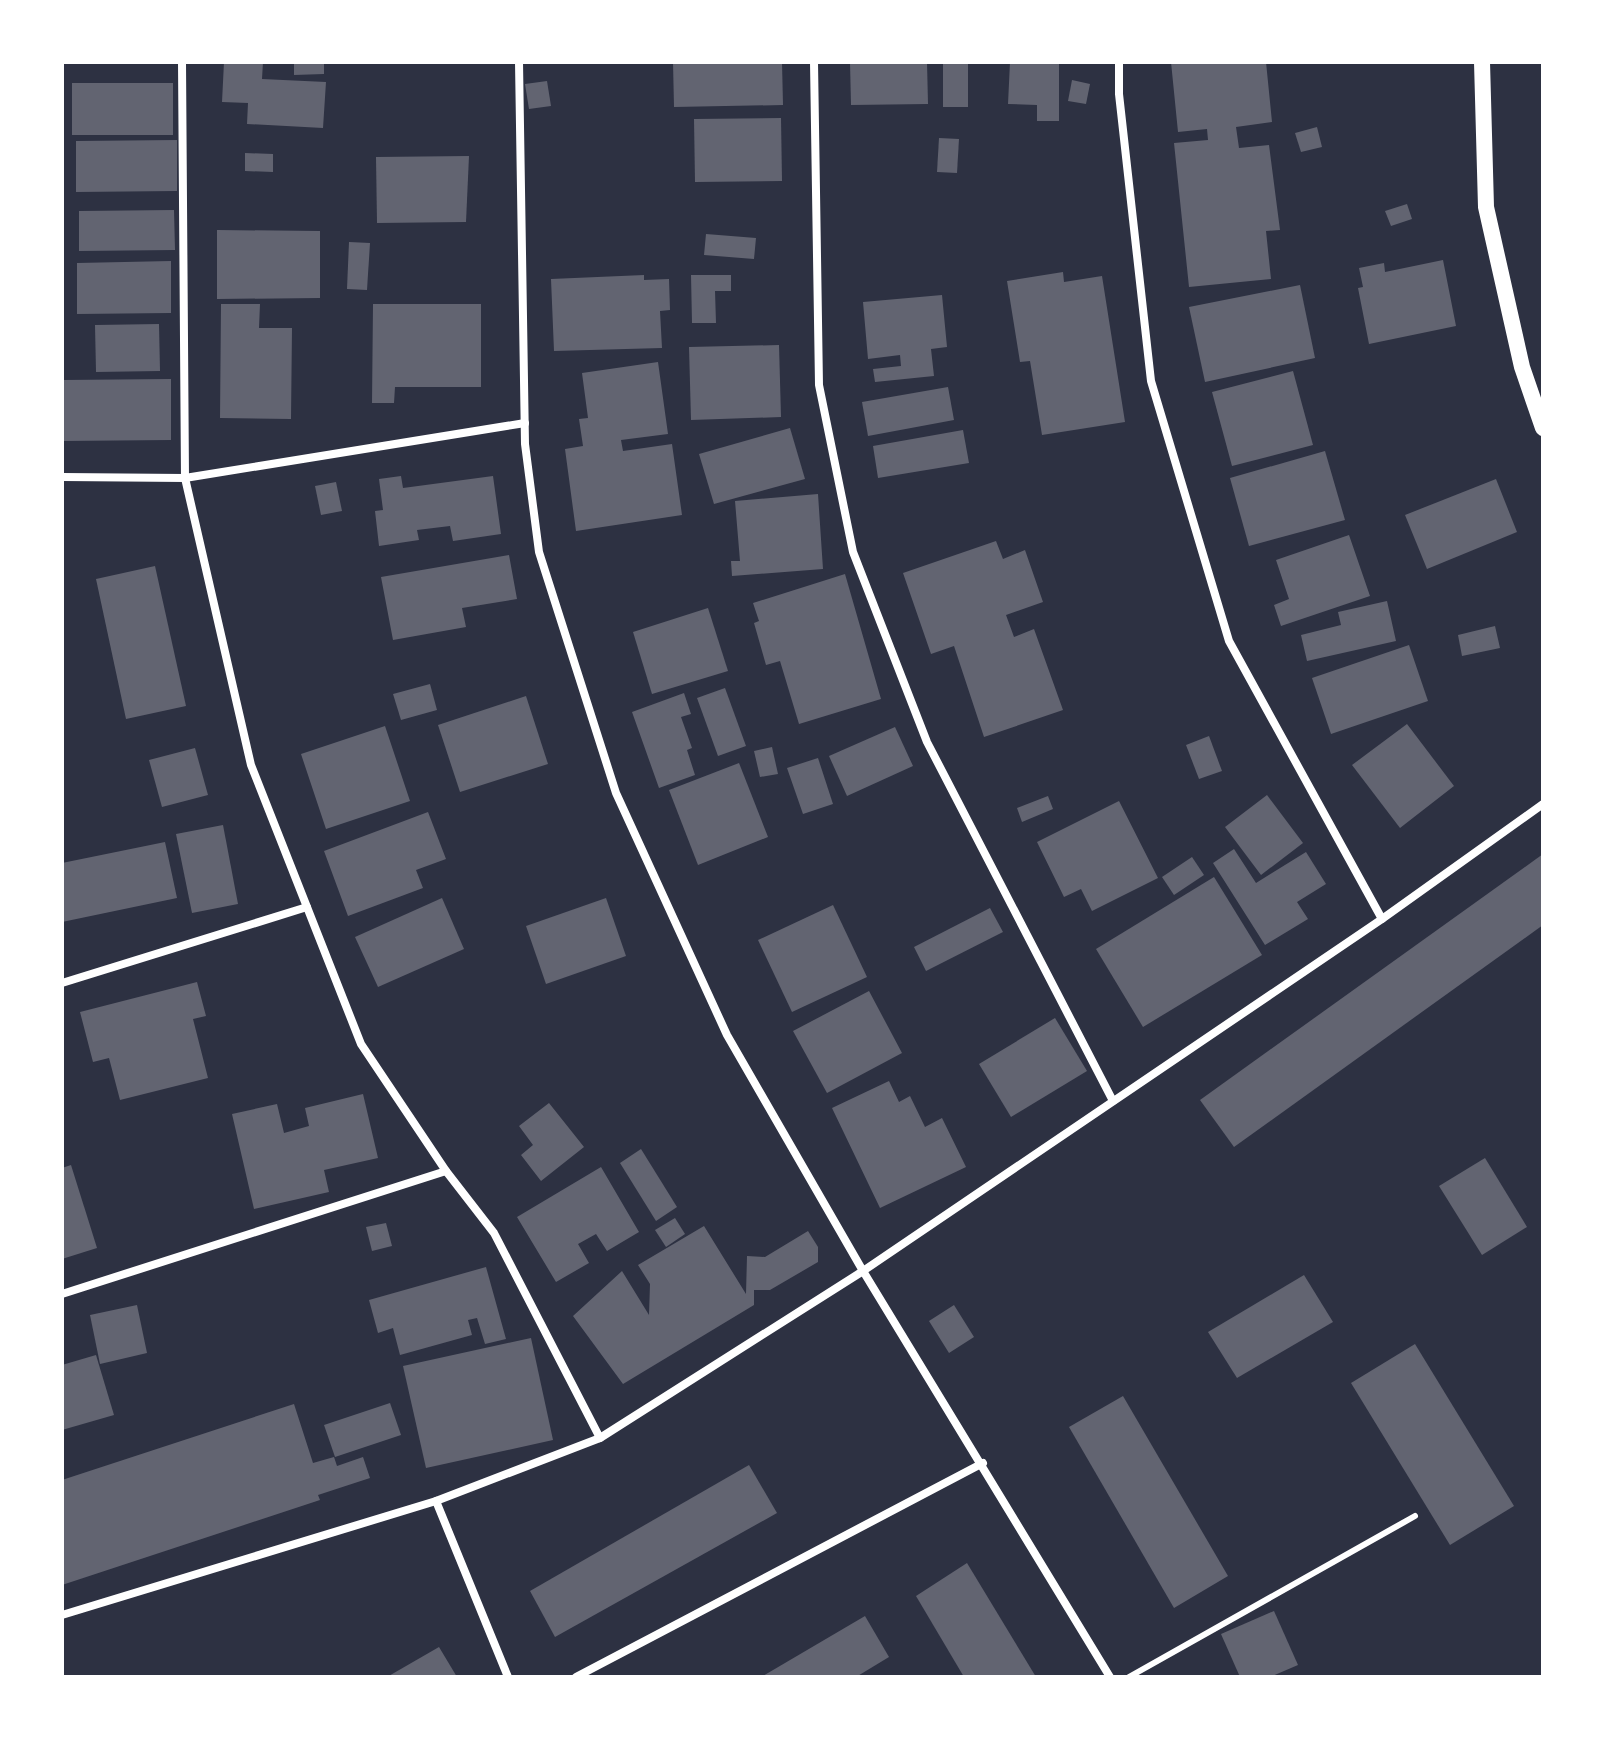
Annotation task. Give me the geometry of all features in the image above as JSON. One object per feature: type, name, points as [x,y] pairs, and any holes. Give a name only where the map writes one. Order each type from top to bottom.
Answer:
[{"type":"main road","points":[[1482,62],[1486,207],[1522,367],[1543,428]]},
{"type":"street","points":[[182,62],[185,478],[251,765],[361,1044],[446,1171],[494,1233],[600,1438]]},
{"type":"street","points":[[519,62],[525,423],[539,552],[616,793],[727,1035],[863,1271],[983,1463],[1110,1677]]},
{"type":"street","points":[[814,62],[819,385],[853,552],[927,742],[1113,1101]]},
{"type":"street","points":[[1119,62],[1119,94],[1151,381],[1229,641],[1382,919]]},
{"type":"street","points":[[62,477],[185,478],[525,423]]},
{"type":"street","points":[[62,1615],[436,1501],[600,1438],[863,1271],[1382,919],[1543,804]]},
{"type":"street","points":[[62,983],[307,907]]},
{"type":"street","points":[[62,1294],[446,1171]]},
{"type":"street","points":[[576,1677],[983,1463]]},
{"type":"street","points":[[436,1501],[508,1677]]},
{"type":"lane","points":[[1129,1677],[1415,1516]]},
{"type":"building","points":[[224,62],[263,62],[262,79],[326,82],[323,128],[247,124],[248,103],[222,102]]},
{"type":"building","points":[[294,62],[324,62],[324,74],[294,75]]},
{"type":"building","points":[[673,62],[782,62],[783,105],[674,107]]},
{"type":"building","points":[[850,62],[927,62],[928,104],[851,105]]},
{"type":"building","points":[[943,62],[968,62],[968,107],[943,107]]},
{"type":"building","points":[[1010,62],[1059,62],[1059,121],[1037,121],[1037,105],[1008,104]]},
{"type":"building","points":[[1171,62],[1266,62],[1272,122],[1236,127],[1239,148],[1269,145],[1280,230],[1266,231],[1271,279],[1189,287],[1174,143],[1208,140],[1207,129],[1178,132]]},
{"type":"building","points":[[1072,80],[1090,84],[1086,104],[1068,101]]},
{"type":"building","points":[[547,81],[551,106],[529,109],[525,84]]},
{"type":"building","points":[[72,83],[173,83],[173,135],[72,135]]},
{"type":"building","points":[[781,118],[782,181],[695,182],[694,119]]},
{"type":"building","points":[[1317,127],[1322,147],[1301,152],[1295,133]]},
{"type":"building","points":[[939,138],[959,139],[957,173],[937,172]]},
{"type":"building","points":[[177,140],[177,191],[76,192],[76,141]]},
{"type":"building","points":[[245,153],[273,154],[273,172],[245,171]]},
{"type":"building","points":[[469,156],[466,222],[377,223],[376,157]]},
{"type":"building","points":[[1407,204],[1412,219],[1391,226],[1385,211]]},
{"type":"building","points":[[174,210],[175,250],[79,251],[79,211]]},
{"type":"building","points":[[217,230],[320,231],[320,298],[217,299]]},
{"type":"building","points":[[706,234],[756,238],[754,259],[704,255]]},
{"type":"building","points":[[349,242],[370,243],[367,290],[347,289]]},
{"type":"building","points":[[1443,260],[1456,326],[1369,344],[1358,288],[1363,287],[1359,268],[1384,263],[1385,272]]},
{"type":"building","points":[[171,261],[171,313],[77,314],[77,263]]},
{"type":"building","points":[[1063,272],[1064,282],[1102,276],[1125,422],[1042,435],[1030,361],[1020,362],[1007,281]]},
{"type":"building","points":[[644,275],[644,280],[669,279],[670,310],[660,311],[662,348],[554,351],[551,279]]},
{"type":"building","points":[[691,275],[731,275],[731,291],[715,291],[716,323],[692,323]]},
{"type":"building","points":[[1300,285],[1315,358],[1205,382],[1189,307]]},
{"type":"building","points":[[942,295],[947,347],[931,349],[934,376],[875,382],[873,369],[901,366],[900,355],[868,359],[863,302]]},
{"type":"building","points":[[221,304],[260,304],[259,328],[292,328],[291,419],[220,418]]},
{"type":"building","points":[[373,304],[481,304],[481,387],[395,387],[394,403],[372,403]]},
{"type":"building","points":[[159,324],[160,371],[96,372],[95,325]]},
{"type":"building","points":[[779,345],[781,417],[691,420],[689,347]]},
{"type":"building","points":[[658,362],[668,434],[621,440],[623,451],[672,444],[682,515],[576,531],[565,449],[583,446],[579,419],[588,418],[582,373]]},
{"type":"building","points":[[1293,371],[1313,445],[1232,466],[1212,392]]},
{"type":"building","points":[[171,379],[171,440],[62,441],[62,380]]},
{"type":"building","points":[[948,387],[954,420],[868,436],[862,402]]},
{"type":"building","points":[[790,428],[805,479],[714,504],[699,454]]},
{"type":"building","points":[[963,430],[969,463],[878,478],[873,446]]},
{"type":"building","points":[[1325,451],[1345,520],[1249,546],[1230,478]]},
{"type":"building","points":[[401,476],[403,488],[493,476],[501,534],[453,541],[450,526],[417,530],[419,540],[379,546],[375,511],[383,510],[379,479]]},
{"type":"building","points":[[1496,479],[1517,532],[1427,569],[1405,515]]},
{"type":"building","points":[[336,482],[342,511],[321,515],[315,486]]},
{"type":"building","points":[[818,494],[823,569],[732,576],[731,561],[740,561],[735,501]]},
{"type":"building","points":[[1349,535],[1370,596],[1281,626],[1274,605],[1289,599],[1276,560]]},
{"type":"building","points":[[996,541],[1003,559],[1025,550],[1043,602],[1006,615],[1014,637],[1034,629],[1063,710],[984,737],[954,646],[931,654],[903,573]]},
{"type":"building","points":[[509,555],[517,599],[462,608],[466,627],[393,640],[381,577]]},
{"type":"building","points":[[155,566],[186,706],[126,719],[96,579]]},
{"type":"building","points":[[845,574],[881,699],[799,724],[780,661],[766,665],[754,623],[759,621],[753,603]]},
{"type":"building","points":[[1387,601],[1396,641],[1307,661],[1301,635],[1341,625],[1338,612]]},
{"type":"building","points":[[708,608],[728,671],[652,694],[633,632]]},
{"type":"building","points":[[1495,626],[1500,648],[1462,656],[1458,635]]},
{"type":"building","points":[[1409,645],[1428,701],[1331,734],[1312,678]]},
{"type":"building","points":[[430,684],[437,710],[401,720],[393,694]]},
{"type":"building","points":[[725,688],[746,746],[718,756],[697,698]]},
{"type":"building","points":[[684,693],[691,714],[681,717],[692,748],[687,750],[695,775],[659,788],[632,712]]},
{"type":"building","points":[[526,696],[548,764],[460,792],[438,725]]},
{"type":"building","points":[[1407,724],[1454,786],[1400,828],[1352,765]]},
{"type":"building","points":[[385,726],[410,801],[326,829],[301,754]]},
{"type":"building","points":[[895,727],[913,766],[847,796],[829,756]]},
{"type":"building","points":[[1209,736],[1222,771],[1199,779],[1186,745]]},
{"type":"building","points":[[772,747],[778,774],[760,777],[754,751]]},
{"type":"building","points":[[195,748],[208,795],[162,807],[149,760]]},
{"type":"building","points":[[818,758],[833,804],[803,814],[787,768]]},
{"type":"building","points":[[739,763],[768,837],[698,865],[669,790]]},
{"type":"building","points":[[1267,795],[1303,843],[1261,875],[1225,827]]},
{"type":"building","points":[[1048,796],[1053,809],[1022,822],[1017,808]]},
{"type":"building","points":[[1119,801],[1158,878],[1092,911],[1081,889],[1064,897],[1037,842]]},
{"type":"building","points":[[428,812],[446,859],[416,870],[423,888],[348,916],[324,851]]},
{"type":"building","points":[[223,825],[238,904],[192,913],[176,834]]},
{"type":"building","points":[[165,842],[177,898],[62,922],[62,863]]},
{"type":"building","points":[[1234,849],[1256,883],[1306,852],[1326,884],[1297,902],[1308,919],[1265,945],[1213,863]]},
{"type":"building","points":[[1543,854],[1543,925],[1234,1147],[1200,1100]]},
{"type":"building","points":[[1192,857],[1204,875],[1174,895],[1162,877]]},
{"type":"building","points":[[1214,877],[1262,955],[1143,1027],[1096,949]]},
{"type":"building","points":[[442,898],[464,949],[378,987],[355,937]]},
{"type":"building","points":[[606,898],[626,956],[546,984],[526,926]]},
{"type":"building","points":[[833,905],[867,977],[792,1012],[758,940]]},
{"type":"building","points":[[990,908],[1003,932],[926,971],[914,947]]},
{"type":"building","points":[[197,982],[206,1016],[193,1019],[208,1078],[120,1100],[109,1058],[93,1062],[80,1012]]},
{"type":"building","points":[[869,991],[902,1053],[827,1093],[793,1031]]},
{"type":"building","points":[[1055,1018],[1087,1071],[1011,1117],[979,1064]]},
{"type":"building","points":[[889,1081],[899,1102],[910,1096],[925,1127],[942,1118],[966,1167],[880,1208],[832,1108]]},
{"type":"building","points":[[363,1094],[378,1158],[324,1170],[329,1192],[254,1209],[232,1114],[277,1104],[284,1133],[309,1126],[305,1108]]},
{"type":"building","points":[[549,1103],[584,1147],[541,1181],[521,1155],[533,1145],[519,1126]]},
{"type":"building","points":[[641,1149],[677,1207],[656,1221],[620,1163]]},
{"type":"building","points":[[1485,1158],[1527,1227],[1482,1255],[1439,1186]]},
{"type":"building","points":[[71,1165],[97,1248],[62,1259],[62,1168]]},
{"type":"building","points":[[601,1167],[639,1232],[607,1251],[596,1234],[578,1244],[589,1263],[556,1282],[517,1217]]},
{"type":"building","points":[[675,1218],[685,1234],[666,1247],[655,1230]]},
{"type":"building","points":[[386,1223],[392,1246],[372,1251],[366,1227]]},
{"type":"building","points":[[704,1226],[746,1294],[747,1256],[765,1257],[808,1231],[818,1247],[818,1262],[770,1290],[754,1290],[754,1305],[623,1384],[573,1316],[622,1271],[649,1315],[650,1284],[638,1265]]},
{"type":"building","points":[[486,1267],[506,1339],[485,1344],[477,1318],[468,1320],[472,1335],[400,1355],[393,1328],[378,1333],[369,1300]]},
{"type":"building","points":[[1304,1275],[1333,1322],[1237,1378],[1208,1332]]},
{"type":"building","points":[[137,1305],[147,1353],[100,1364],[90,1315]]},
{"type":"building","points":[[954,1305],[974,1337],[949,1353],[929,1321]]},
{"type":"building","points":[[531,1338],[553,1440],[426,1468],[403,1366]]},
{"type":"building","points":[[1415,1344],[1514,1506],[1450,1545],[1351,1383]]},
{"type":"building","points":[[96,1355],[114,1415],[62,1430],[62,1365]]},
{"type":"building","points":[[1123,1396],[1228,1576],[1174,1608],[1069,1427]]},
{"type":"building","points":[[390,1403],[401,1435],[335,1457],[324,1425]]},
{"type":"building","points":[[294,1404],[313,1463],[334,1457],[337,1466],[363,1457],[370,1478],[318,1495],[320,1500],[62,1585],[62,1480]]},
{"type":"building","points":[[749,1465],[777,1513],[555,1637],[530,1591]]},
{"type":"building","points":[[967,1563],[1036,1677],[964,1677],[916,1596]]},
{"type":"building","points":[[1274,1611],[1298,1665],[1270,1677],[1240,1677],[1221,1634]]},
{"type":"building","points":[[865,1616],[889,1657],[856,1677],[761,1677]]},
{"type":"building","points":[[439,1647],[457,1677],[387,1677]]}]
